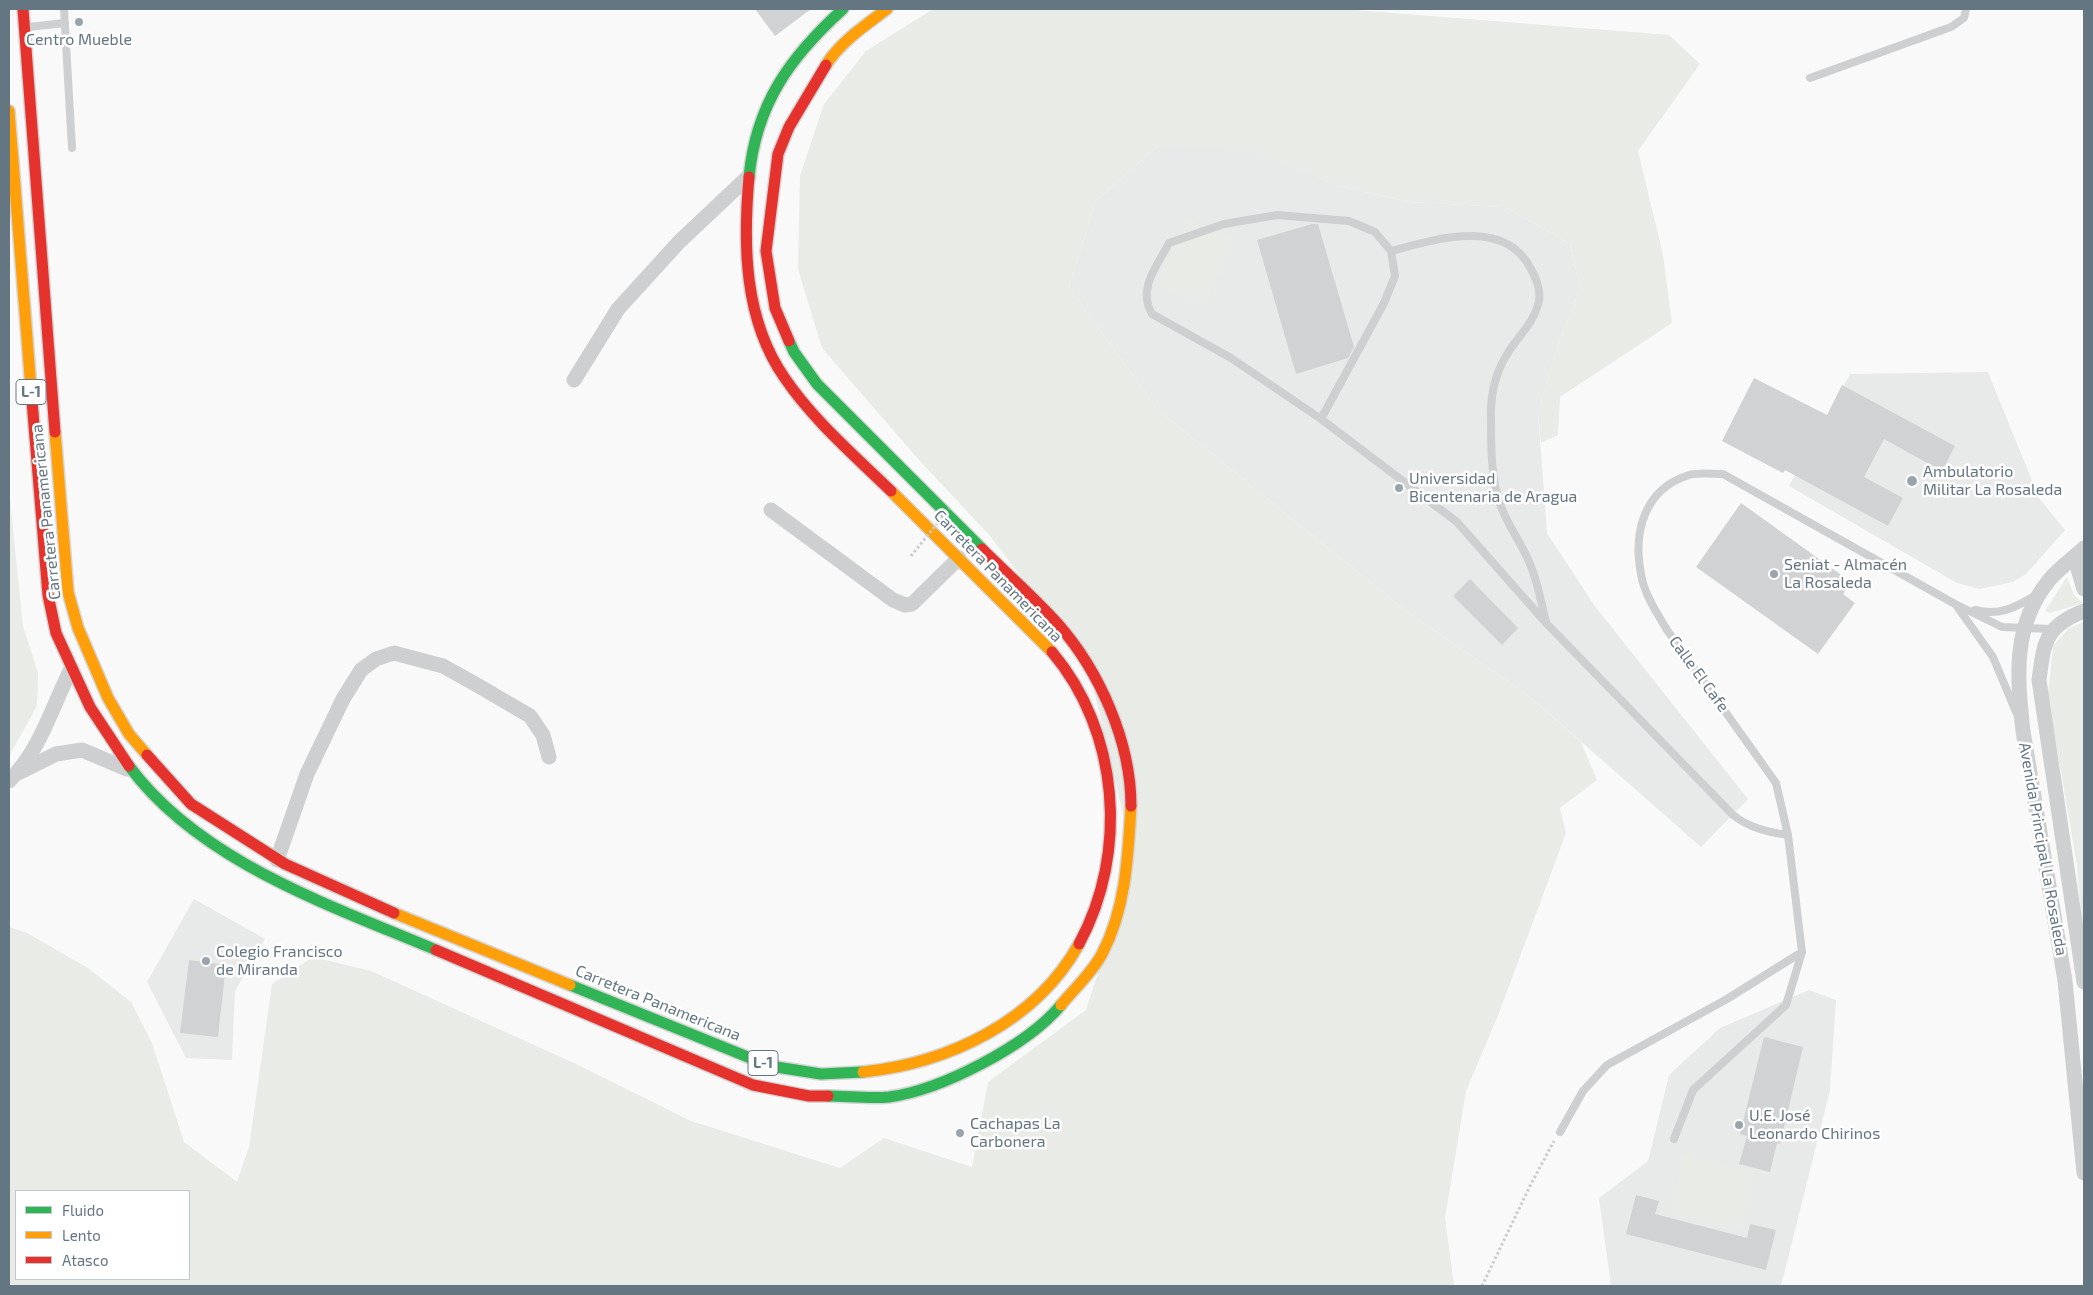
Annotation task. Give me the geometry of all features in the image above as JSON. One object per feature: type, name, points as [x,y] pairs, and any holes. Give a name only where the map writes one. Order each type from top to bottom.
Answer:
[{"type":"main road","name":"Carretera Panamericana","points":[[23,9],[38,229],[68,592],[78,628],[108,698],[129,734],[191,804],[277,860],[381,908],[770,1066],[825,1074],[890,1068],[925,1062],[965,1045],[1015,1017],[1054,981],[1083,936],[1098,892],[1109,849],[1110,798],[1103,748],[1080,692],[1039,637],[795,396],[774,360],[757,321],[749,282],[746,249],[749,176],[754,142],[763,111],[783,76],[813,35],[843,9]]},
{"type":"main road","name":"Carretera Panamericana","points":[[9,111],[48,594],[56,633],[90,707],[112,745],[145,788],[179,820],[278,883],[753,1085],[809,1096],[888,1097],[934,1086],[999,1054],[1050,1018],[1101,956],[1118,915],[1128,864],[1131,803],[1124,750],[1103,689],[1059,625],[818,384],[794,352],[775,308],[766,251],[778,154],[789,127],[831,57],[886,9]]},
{"type":"street","points":[[574,380],[618,310],[679,242],[749,176]]},
{"type":"street","points":[[771,510],[893,600],[904,605],[912,604],[959,558]]},
{"type":"street","points":[[2084,548],[2078,569],[2084,588]]},
{"type":"street","name":"Avenida Principal La Rosaleda","points":[[2084,548],[2050,578],[2023,628],[2018,689],[2023,731],[2065,981],[2084,1173]]},
{"type":"street","points":[[2051,629],[2084,611]]},
{"type":"street","name":"Avenida Principal La Rosaleda","points":[[2051,629],[2042,652],[2039,680],[2084,982]]},
{"type":"street","points":[[277,860],[307,774],[343,699],[361,670],[376,659],[394,653],[443,666],[477,685],[530,716],[543,735],[549,757]]},
{"type":"street","points":[[12,778],[41,737],[52,707],[71,669]]},
{"type":"street","points":[[12,778],[56,754],[82,750],[132,771]]},
{"type":"lane","points":[[64,9],[72,148]]},
{"type":"lane","points":[[1810,78],[1951,27],[1964,18],[1966,9]]},
{"type":"lane","points":[[24,28],[64,23]]},
{"type":"lane","points":[[1321,419],[1355,360],[1395,276],[1391,251],[1375,232],[1349,221],[1277,215],[1224,224],[1169,243],[1145,289],[1146,305],[1152,314],[1231,358],[1321,419],[1458,522],[1547,624],[1741,822],[1764,831],[1788,835]]},
{"type":"lane","points":[[1391,251],[1445,237],[1495,238],[1516,248],[1538,283],[1539,304],[1528,328],[1506,355],[1493,384],[1491,419],[1492,470],[1501,506],[1530,564],[1547,624]]},
{"type":"lane","name":"Calle El Cafe","points":[[1674,1139],[1693,1090],[1786,1005],[1802,952],[1788,835],[1776,783],[1667,630],[1651,604],[1641,575],[1639,550],[1641,520],[1652,501],[1665,485],[1690,475],[1723,474],[1955,604]]},
{"type":"lane","points":[[1955,604],[1988,614],[2002,612],[2018,607],[2042,591]]},
{"type":"lane","points":[[1955,604],[2002,627],[2051,629]]},
{"type":"lane","points":[[1955,604],[1993,657],[2023,731]]},
{"type":"lane","points":[[1560,1132],[1583,1091],[1607,1065],[1727,999],[1802,952]]},
{"type":"path","points":[[911,556],[949,510]]},
{"type":"path","points":[[1482,1286],[1530,1186],[1560,1132]]},
{"type":"shaded area","points":[[933,9],[1343,9],[1669,35],[1700,64],[1638,151],[1663,255],[1672,323],[1560,397],[1558,435],[1541,443],[1538,412],[1560,339],[1580,288],[1570,244],[1505,207],[1410,202],[1338,186],[1241,147],[1158,146],[1096,201],[1069,287],[1158,410],[1405,610],[1528,695],[1581,742],[1597,780],[1560,808],[1566,833],[1499,1013],[1466,1091],[1445,1218],[1454,1285],[1456,1286],[9,1286],[9,927],[27,933],[88,968],[131,1002],[152,1043],[184,1142],[237,1182],[249,1147],[272,984],[313,957],[371,971],[576,1064],[691,1121],[840,1168],[884,1138],[972,1167],[988,1082],[1086,1010],[1134,860],[1088,665],[991,537],[919,460],[822,348],[798,269],[800,176],[824,104],[866,51]]},
{"type":"shaded area","name":"Universidad Bicentenaria de Aragua","points":[[1158,146],[1241,146],[1338,186],[1410,202],[1505,207],[1570,244],[1580,288],[1560,339],[1538,412],[1547,533],[1594,605],[1748,799],[1701,847],[1528,695],[1405,610],[1158,410],[1069,287],[1096,201]]},
{"type":"shaded area","points":[[1187,218],[1234,238],[1205,307],[1158,286]]},
{"type":"shaded area","name":"Ambulatorio Militar La Rosaleda","points":[[1988,372],[2039,498],[2065,530],[2026,574],[2013,582],[1979,589],[1957,583],[1789,486],[1850,374]]},
{"type":"shaded area","points":[[9,490],[23,626],[38,673],[37,706],[9,756]]},
{"type":"shaded area","points":[[2067,577],[2074,595],[2083,603],[2050,613],[2045,611]]},
{"type":"shaded area","points":[[2084,622],[2084,949],[2077,866],[2048,695],[2053,646],[2069,628]]},
{"type":"shaded area","name":"Colegio Francisco de Miranda","points":[[194,899],[265,939],[235,991],[232,1060],[186,1058],[147,982]]},
{"type":"shaded area","name":"U.E. José Leonardo Chirinos","points":[[1809,990],[1836,1000],[1830,1090],[1781,1286],[1611,1286],[1599,1198],[1648,1161],[1669,1075],[1720,1028]]},
{"type":"shaded area","points":[[1684,1155],[1755,1173],[1741,1230],[1670,1212]]},
{"type":"building","points":[[755,9],[811,9],[775,36]]},
{"type":"building","points":[[1312,224],[1318,224],[1354,347],[1348,358],[1296,374],[1257,240]]},
{"type":"building","points":[[1754,378],[1827,415],[1842,385],[1955,446],[1942,471],[1884,439],[1864,477],[1903,498],[1888,526],[1785,470],[1783,473],[1722,441]]},
{"type":"building","name":"Seniat - Almacén La Rosaleda","points":[[1741,503],[1851,582],[1843,594],[1855,603],[1818,654],[1696,567]]},
{"type":"building","points":[[1470,579],[1518,628],[1502,645],[1453,596]]},
{"type":"building","points":[[189,960],[226,965],[218,1037],[180,1033]]},
{"type":"building","points":[[1764,1037],[1803,1047],[1780,1144],[1777,1143],[1770,1172],[1739,1164],[1747,1136],[1740,1134]]},
{"type":"building","points":[[1636,1195],[1659,1201],[1655,1214],[1747,1238],[1750,1224],[1776,1230],[1766,1270],[1626,1234]]},
{"type":"traffic: fast","points":[[749,177],[759,127],[768,104],[779,84],[807,45],[843,9]]},
{"type":"traffic: fast","points":[[789,341],[794,352],[817,384],[982,549]]},
{"type":"traffic: fast","points":[[129,766],[158,800],[192,829],[229,855],[311,897],[436,950]]},
{"type":"traffic: fast","points":[[570,985],[770,1066],[821,1074],[863,1072]]},
{"type":"traffic: fast","points":[[828,1096],[889,1097],[910,1093],[957,1076],[982,1064],[1027,1036],[1061,1005]]},
{"type":"traffic: slow","points":[[826,65],[846,41],[887,9]]},
{"type":"traffic: slow","points":[[9,111],[32,401]]},
{"type":"traffic: slow","points":[[55,432],[68,592],[78,628],[108,698],[129,734],[147,755]]},
{"type":"traffic: slow","points":[[891,491],[1052,652]]},
{"type":"traffic: slow","points":[[1061,1005],[1093,968],[1110,937],[1121,900],[1124,882],[1131,806]]},
{"type":"traffic: slow","points":[[394,913],[570,985]]},
{"type":"traffic: slow","points":[[863,1072],[927,1059],[987,1034],[1039,996],[1061,972],[1079,944]]},
{"type":"traffic: jam","points":[[23,9],[55,432]]},
{"type":"traffic: jam","points":[[789,341],[775,308],[766,251],[778,154],[789,127],[826,65]]},
{"type":"traffic: jam","points":[[749,177],[746,229],[749,281],[761,331],[771,355],[795,393],[808,408],[834,437],[891,491]]},
{"type":"traffic: jam","points":[[32,401],[48,595],[56,633],[90,707],[129,766]]},
{"type":"traffic: jam","points":[[982,549],[1058,624],[1073,643],[1100,686],[1119,733],[1126,757],[1131,806]]},
{"type":"traffic: jam","points":[[1052,652],[1074,683],[1092,718],[1103,755],[1109,793],[1110,832],[1105,871],[1095,908],[1079,944]]},
{"type":"traffic: jam","points":[[147,755],[191,804],[285,864],[394,913]]},
{"type":"traffic: jam","points":[[436,950],[753,1085],[809,1096],[828,1096]]},
{"type":"place","name":"Centro Mueble","points":[[79,22]]},
{"type":"place","name":"Ambulatorio Militar La Rosaleda","points":[[1912,481]]},
{"type":"place","name":"Universidad Bicentenaria de Aragua","points":[[1399,488]]},
{"type":"place","name":"Seniat - Almacén La Rosaleda","points":[[1774,574]]},
{"type":"place","name":"Colegio Francisco de Miranda","points":[[206,961]]},
{"type":"place","name":"U.E. José Leonardo Chirinos","points":[[1739,1125]]},
{"type":"place","name":"Cachapas La Carbonera","points":[[960,1133]]}]
